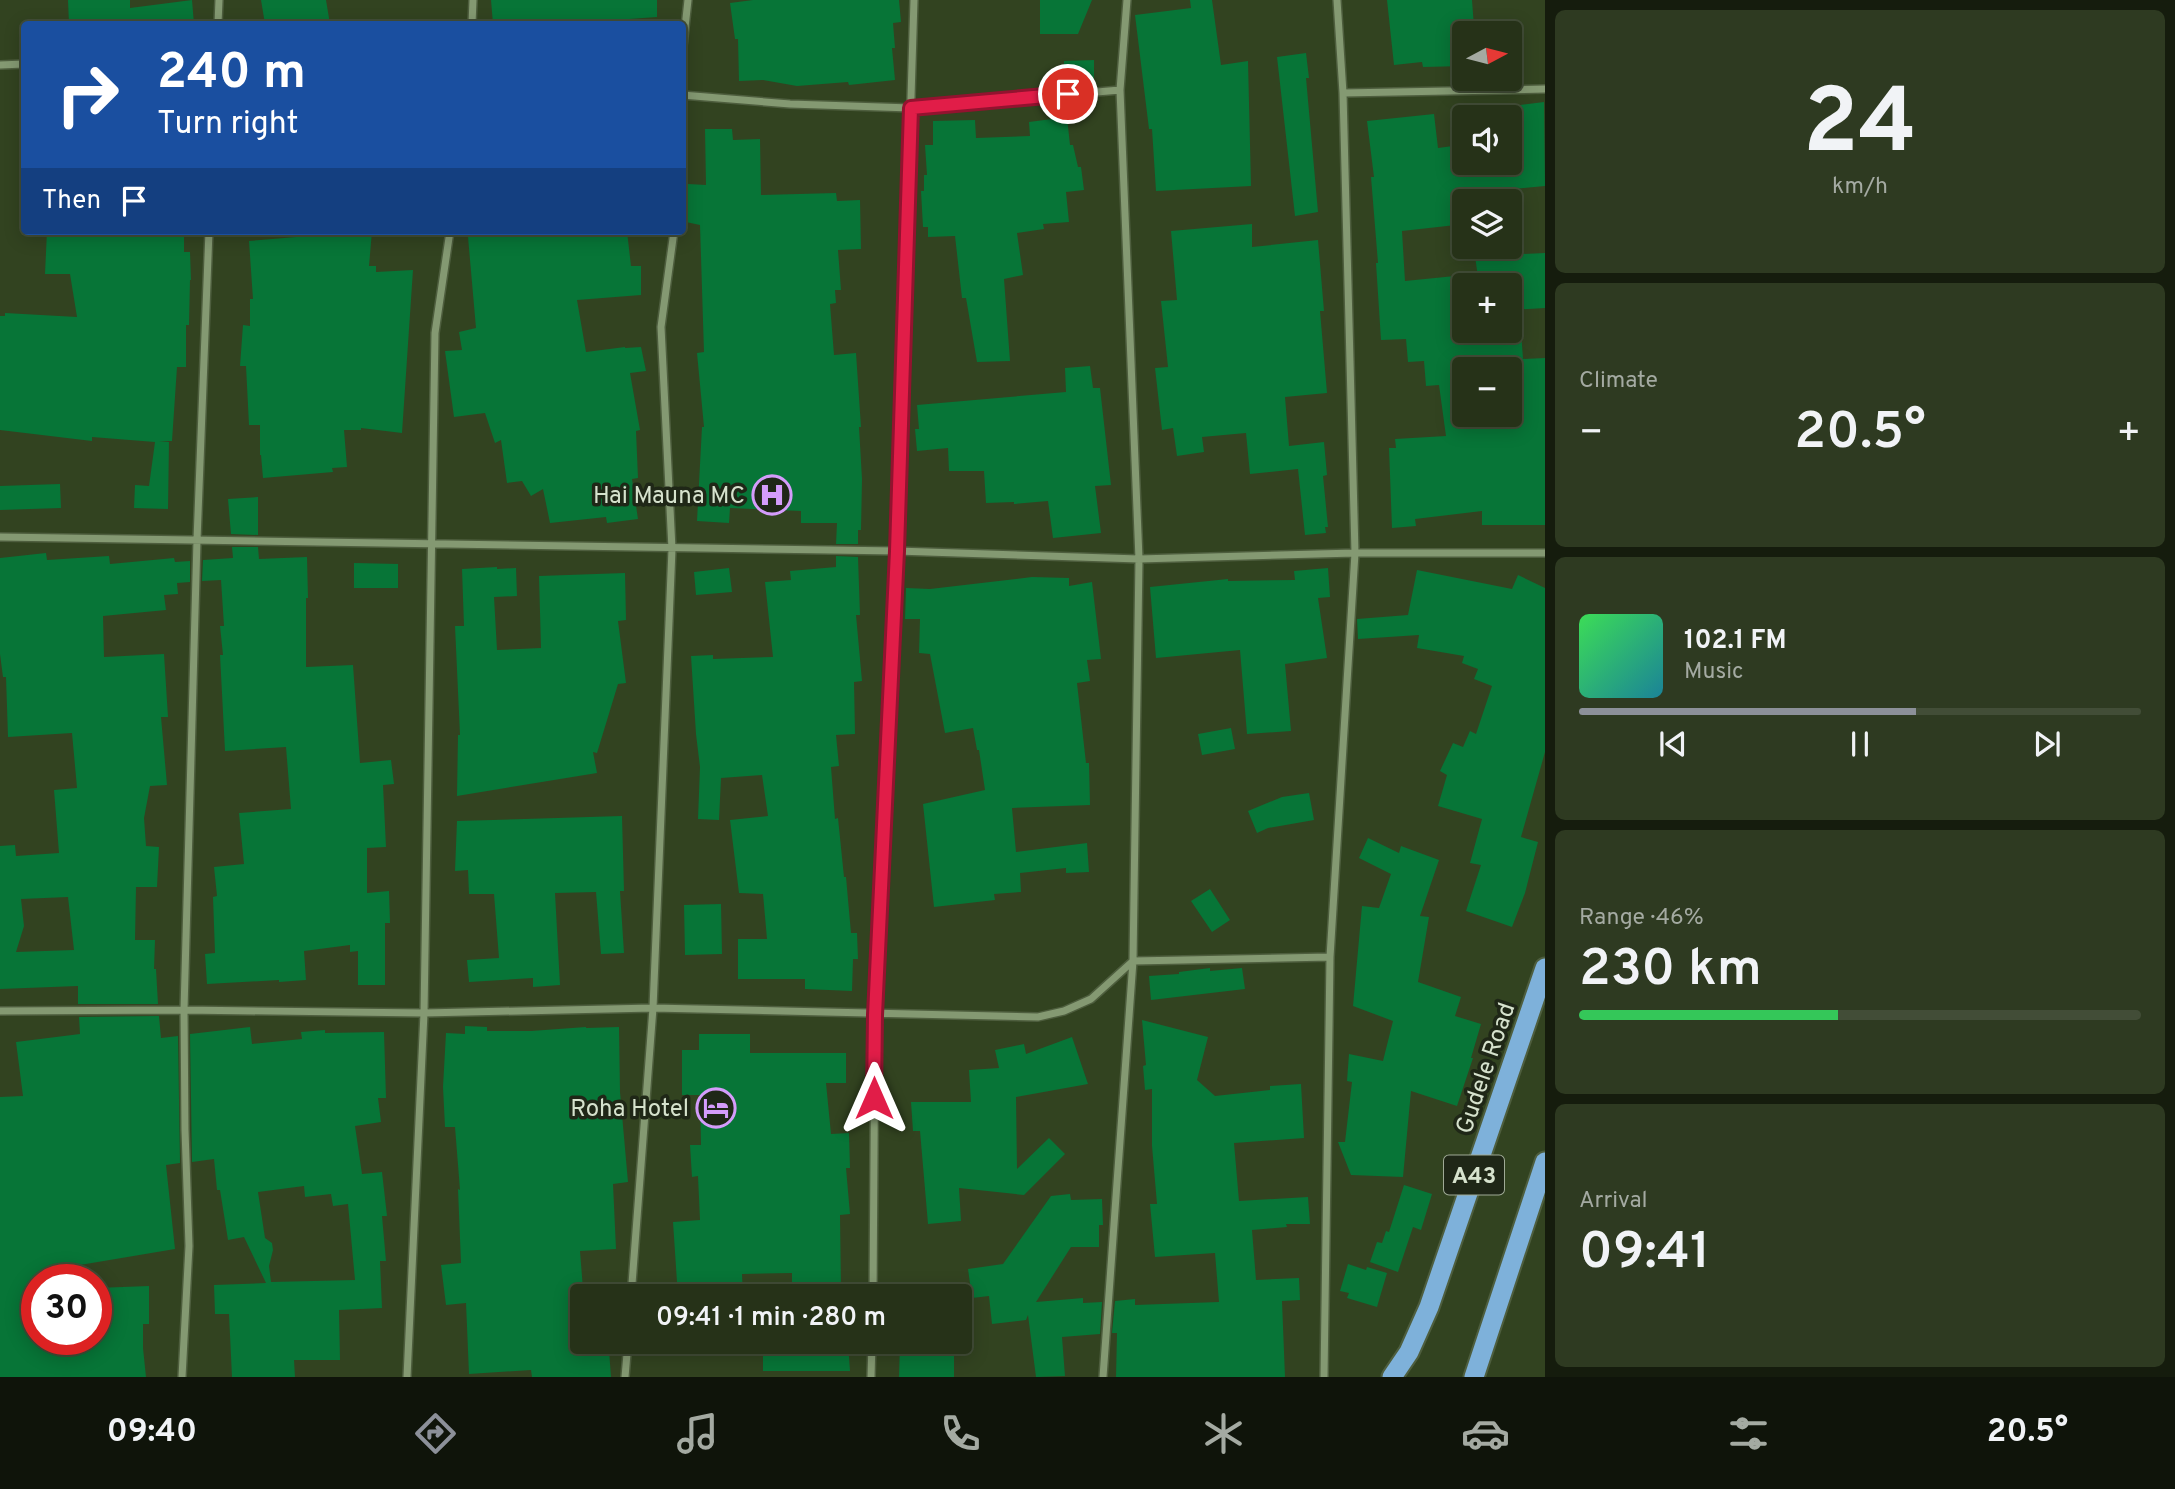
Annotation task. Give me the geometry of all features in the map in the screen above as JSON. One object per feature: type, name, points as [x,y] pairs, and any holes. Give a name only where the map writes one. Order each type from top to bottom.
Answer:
[{"type":"highway","name":"Gudele Road","points":[[1392,1377],[1409,1352],[1429,1307],[1545,968]]},
{"type":"highway","name":"A43","points":[[1474,1377],[1545,1162]]},
{"type":"street","points":[[218,21],[219,0]]},
{"type":"street","points":[[472,21],[473,0]]},
{"type":"street","points":[[686,21],[688,0]]},
{"type":"street","points":[[873,1284],[875,1015],[897,551],[914,0]]},
{"type":"street","points":[[1103,1377],[1133,961],[1139,559],[1120,90],[1127,0]]},
{"type":"street","points":[[1324,1377],[1330,957],[1355,553],[1343,93],[1337,0]]},
{"type":"street","points":[[0,65],[21,64]]},
{"type":"street","points":[[1343,93],[1545,89]]},
{"type":"street","points":[[686,95],[790,104],[911,108],[1120,90]]},
{"type":"street","points":[[182,1377],[190,1246],[184,1010],[209,235]]},
{"type":"street","points":[[407,1377],[424,1013],[435,333],[449,235]]},
{"type":"street","points":[[632,1284],[653,1009],[672,549],[661,327],[673,235]]},
{"type":"street","points":[[0,537],[897,551],[1139,559],[1355,553],[1545,553]]},
{"type":"street","points":[[0,1012],[184,1010],[424,1013],[653,1009],[1038,1017],[1064,1011],[1091,999],[1133,961],[1330,957]]},
{"type":"street","points":[[625,1377],[627,1354]]},
{"type":"street","points":[[870,1377],[871,1354]]},
{"type":"building","points":[[68,0],[130,0],[130,8],[192,0],[194,21],[69,21]]},
{"type":"building","points":[[261,0],[326,0],[330,21],[264,21]]},
{"type":"building","points":[[491,0],[657,0],[657,17],[602,21],[493,21]]},
{"type":"building","points":[[753,0],[899,0],[901,22],[893,23],[895,80],[849,85],[848,82],[797,86],[763,80],[739,81],[738,39],[735,39],[730,3]]},
{"type":"building","points":[[1040,0],[1092,0],[1078,34],[1040,34]]},
{"type":"building","points":[[1190,0],[1212,0],[1221,65],[1248,61],[1251,186],[1156,191],[1152,129],[1149,129],[1135,15],[1191,8]]},
{"type":"building","points":[[1387,0],[1472,0],[1474,21],[1452,21],[1452,66],[1423,67],[1422,62],[1394,65]]},
{"type":"building","points":[[1306,53],[1318,212],[1295,216],[1277,57]]},
{"type":"building","points":[[1094,60],[1094,83],[1064,84],[1064,61]]},
{"type":"building","points":[[1544,102],[1545,186],[1452,189],[1452,225],[1402,231],[1405,281],[1452,276],[1452,343],[1522,343],[1523,359],[1545,358],[1545,525],[1482,525],[1482,511],[1415,519],[1416,526],[1392,528],[1389,448],[1396,448],[1395,439],[1446,436],[1439,385],[1426,386],[1424,361],[1408,362],[1406,339],[1381,340],[1371,177],[1374,177],[1367,121],[1434,114],[1438,148],[1452,146],[1452,175],[1522,175],[1520,105]]},
{"type":"building","points":[[1067,117],[1070,145],[1073,145],[1078,167],[1081,167],[1084,190],[1066,192],[1069,222],[1043,224],[1044,229],[1017,233],[1023,275],[1004,279],[1010,361],[977,362],[966,298],[962,298],[955,236],[928,237],[928,227],[923,227],[921,191],[924,191],[924,175],[927,175],[925,145],[933,145],[933,121],[975,120],[976,138],[1030,136],[1029,122]]},
{"type":"building","points":[[705,129],[732,129],[733,140],[760,139],[761,195],[836,193],[837,201],[860,200],[861,249],[838,250],[841,290],[835,290],[836,303],[830,304],[834,355],[856,353],[862,479],[861,530],[858,530],[858,544],[836,544],[837,523],[801,523],[801,511],[730,508],[729,523],[697,521],[704,427],[697,353],[704,352],[700,225],[686,222],[688,184],[706,185]]},
{"type":"building","points":[[1252,224],[1252,247],[1318,240],[1324,311],[1320,311],[1327,393],[1285,397],[1289,446],[1324,442],[1327,475],[1323,476],[1328,527],[1325,527],[1326,533],[1305,535],[1298,469],[1250,474],[1246,433],[1202,437],[1204,452],[1177,456],[1173,428],[1162,430],[1155,368],[1168,367],[1161,301],[1177,300],[1171,231]]},
{"type":"building","points":[[47,235],[184,235],[184,252],[190,252],[191,280],[189,325],[186,325],[186,367],[177,367],[172,441],[159,441],[169,442],[168,509],[134,508],[135,485],[149,486],[155,442],[92,437],[92,441],[0,430],[0,316],[5,316],[5,313],[77,317],[70,274],[45,274]]},
{"type":"building","points":[[372,235],[369,266],[376,266],[376,272],[413,270],[402,433],[361,428],[344,430],[347,467],[332,468],[333,472],[263,478],[260,425],[249,425],[246,366],[240,366],[243,325],[250,326],[250,299],[253,299],[249,241],[308,236]]},
{"type":"building","points":[[627,235],[631,266],[641,266],[641,295],[577,300],[586,352],[641,347],[646,371],[630,373],[640,430],[636,431],[638,478],[632,479],[638,519],[607,523],[606,517],[550,523],[543,489],[531,496],[522,481],[507,483],[501,440],[495,443],[485,413],[454,417],[445,351],[462,350],[459,332],[476,328],[468,237]]},
{"type":"building","points":[[1545,253],[1545,308],[1522,309],[1522,273],[1477,273],[1475,259],[1522,259],[1522,254]]},
{"type":"building","points":[[1090,366],[1093,388],[1100,388],[1111,485],[1095,486],[1101,533],[1053,538],[1048,501],[986,503],[984,471],[949,471],[948,448],[917,451],[917,405],[1066,392],[1065,368]]},
{"type":"building","points":[[60,484],[61,508],[0,510],[0,486]]},
{"type":"building","points":[[258,497],[258,535],[231,534],[228,499]]},
{"type":"building","points":[[232,547],[258,547],[259,559],[307,557],[306,667],[353,665],[360,763],[391,760],[394,784],[383,785],[386,847],[367,848],[367,893],[389,891],[390,923],[385,923],[385,985],[358,985],[358,951],[350,952],[350,945],[304,951],[306,980],[207,984],[205,954],[215,953],[213,897],[217,896],[214,867],[244,864],[239,813],[291,809],[286,747],[225,751],[220,655],[223,655],[220,626],[224,626],[221,580],[202,581],[203,560],[233,558]]},
{"type":"building","points":[[46,553],[47,560],[109,556],[110,564],[174,558],[175,562],[190,561],[190,582],[177,583],[178,594],[164,595],[166,610],[103,616],[104,657],[164,654],[168,717],[161,717],[167,785],[150,786],[144,818],[146,846],[159,847],[157,887],[136,887],[135,940],[155,940],[154,969],[158,1004],[78,1004],[78,986],[0,989],[0,846],[15,845],[16,856],[59,853],[54,790],[77,788],[72,733],[8,737],[6,677],[3,677],[0,654],[0,558]],"holes":[[[68,897],[74,950],[16,952],[24,926],[21,899]]]},
{"type":"building","points":[[836,556],[858,557],[860,615],[856,615],[862,681],[854,682],[855,734],[836,735],[839,766],[831,767],[835,819],[838,818],[851,933],[857,933],[858,959],[853,959],[852,991],[805,989],[805,979],[738,979],[738,939],[767,939],[763,894],[739,893],[730,820],[768,816],[762,775],[721,778],[719,820],[698,819],[700,767],[691,656],[713,655],[713,659],[773,657],[765,582],[791,580],[790,571],[836,567]]},
{"type":"building","points":[[354,563],[398,564],[398,588],[354,588]]},
{"type":"building","points":[[516,568],[517,596],[494,597],[497,650],[541,648],[539,576],[625,573],[626,620],[618,621],[626,683],[618,684],[597,753],[593,752],[597,773],[457,796],[460,735],[455,626],[464,626],[462,569]]},
{"type":"building","points":[[729,568],[732,592],[696,595],[694,572]]},
{"type":"building","points":[[1328,568],[1330,597],[1318,598],[1327,658],[1285,664],[1291,731],[1247,734],[1240,650],[1156,658],[1150,587],[1228,579],[1295,580],[1294,571]]},
{"type":"building","points":[[1417,570],[1512,589],[1518,575],[1545,588],[1545,752],[1521,837],[1538,842],[1525,893],[1512,927],[1466,911],[1481,865],[1470,863],[1482,819],[1438,806],[1447,775],[1440,771],[1453,743],[1463,747],[1470,731],[1476,734],[1492,686],[1474,679],[1478,669],[1462,663],[1464,656],[1417,648],[1419,635],[1358,639],[1357,619],[1408,615]]},
{"type":"building","points":[[1032,577],[1069,578],[1069,586],[1092,582],[1101,659],[1087,660],[1090,681],[1077,683],[1086,763],[1089,763],[1090,805],[1012,808],[1016,852],[1087,843],[1089,872],[1066,873],[1066,868],[1020,873],[1021,892],[994,894],[995,900],[934,907],[923,804],[985,790],[973,728],[945,733],[930,654],[919,653],[920,619],[905,619],[906,588],[930,589]]},
{"type":"building","points":[[1231,728],[1235,749],[1202,755],[1198,734]]},
{"type":"building","points":[[1309,793],[1314,820],[1268,828],[1257,833],[1248,811],[1282,797]]},
{"type":"building","points":[[622,816],[624,891],[620,891],[624,953],[601,954],[596,892],[555,893],[560,985],[533,987],[533,978],[469,982],[467,960],[499,958],[494,894],[469,894],[468,870],[455,871],[457,821]]},
{"type":"building","points":[[1368,838],[1399,853],[1401,846],[1439,860],[1420,916],[1429,917],[1418,982],[1461,997],[1455,1016],[1481,1024],[1457,1106],[1411,1091],[1403,1177],[1351,1175],[1338,1142],[1345,1142],[1352,1082],[1347,1081],[1349,1054],[1383,1061],[1393,1021],[1353,1006],[1362,906],[1379,908],[1391,874],[1359,858]]},
{"type":"building","points":[[1210,889],[1230,920],[1212,932],[1191,901]]},
{"type":"building","points":[[721,904],[722,954],[685,955],[684,905]]},
{"type":"building","points":[[1210,968],[1210,971],[1242,968],[1245,989],[1151,1000],[1149,976]]},
{"type":"building","points":[[159,1016],[161,1038],[178,1036],[180,1163],[166,1165],[175,1249],[86,1264],[21,1264],[21,1355],[112,1355],[112,1287],[149,1286],[149,1324],[143,1324],[146,1377],[0,1377],[0,1097],[23,1096],[16,1042],[80,1034],[79,1017]]},
{"type":"building","points":[[1142,1020],[1208,1037],[1197,1080],[1215,1096],[1270,1090],[1270,1086],[1301,1084],[1304,1138],[1234,1143],[1239,1201],[1308,1197],[1310,1224],[1286,1224],[1287,1227],[1252,1230],[1256,1280],[1299,1278],[1300,1300],[1282,1301],[1285,1377],[1116,1377],[1117,1333],[1112,1333],[1115,1301],[1135,1299],[1135,1305],[1219,1302],[1215,1253],[1155,1257],[1150,1204],[1157,1204],[1152,1146],[1152,1089],[1145,1090]]},
{"type":"building","points":[[465,1026],[487,1027],[487,1031],[619,1027],[620,1092],[628,1182],[613,1184],[616,1249],[580,1251],[583,1284],[570,1284],[570,1354],[609,1354],[611,1377],[532,1377],[531,1370],[469,1374],[466,1303],[446,1305],[441,1265],[461,1263],[458,1189],[460,1190],[455,1127],[445,1127],[443,1087],[446,1033],[465,1034]]},
{"type":"building","points":[[250,1027],[252,1044],[302,1039],[301,1032],[384,1032],[386,1098],[378,1098],[381,1122],[355,1126],[362,1174],[382,1172],[387,1216],[382,1216],[386,1261],[380,1261],[382,1308],[339,1310],[340,1360],[294,1360],[295,1377],[232,1377],[229,1314],[215,1314],[214,1285],[266,1283],[244,1237],[228,1240],[220,1190],[217,1190],[214,1159],[192,1162],[190,1034]],"holes":[[[304,1186],[305,1197],[331,1194],[333,1206],[348,1204],[355,1280],[271,1282],[269,1266],[272,1243],[265,1238],[258,1192]]]},
{"type":"building","points":[[699,1034],[750,1034],[750,1053],[846,1053],[846,1083],[826,1083],[831,1134],[849,1133],[850,1168],[846,1168],[850,1214],[840,1215],[841,1284],[792,1284],[792,1273],[742,1274],[742,1284],[677,1284],[673,1222],[700,1220],[698,1176],[692,1177],[690,1145],[701,1145],[700,1095],[682,1095],[682,1050],[699,1050]]},
{"type":"building","points":[[1072,1037],[1088,1084],[1016,1097],[1017,1169],[1049,1138],[1065,1154],[1024,1195],[959,1188],[961,1221],[928,1224],[920,1131],[913,1131],[911,1102],[971,1102],[969,1070],[999,1068],[995,1050],[1024,1044],[1026,1054]]},
{"type":"building","points":[[1404,1185],[1432,1194],[1421,1230],[1413,1227],[1398,1272],[1370,1262],[1377,1242],[1382,1243],[1386,1231],[1389,1232]]},
{"type":"building","points":[[1070,1194],[1071,1200],[1102,1199],[1103,1225],[1099,1225],[1099,1247],[1071,1247],[1036,1302],[1083,1298],[1083,1303],[1102,1302],[1100,1334],[1062,1337],[1065,1376],[1036,1377],[1028,1315],[1026,1320],[992,1324],[989,1296],[972,1298],[968,1269],[1003,1264],[1051,1196]]},
{"type":"building","points":[[1348,1264],[1387,1273],[1377,1307],[1347,1298],[1349,1293],[1340,1291]]},
{"type":"building","points":[[763,1354],[849,1354],[850,1371],[763,1371]]},
{"type":"building","points":[[900,1354],[954,1354],[954,1377],[899,1377]]},
{"type":"place","name":"Hai Mauna MC","points":[[772,495]]},
{"type":"place","name":"Roha Hotel","points":[[716,1108]]},
{"type":"route","points":[[874,1098],[875,1015],[897,551],[911,108],[1068,94]]}]
